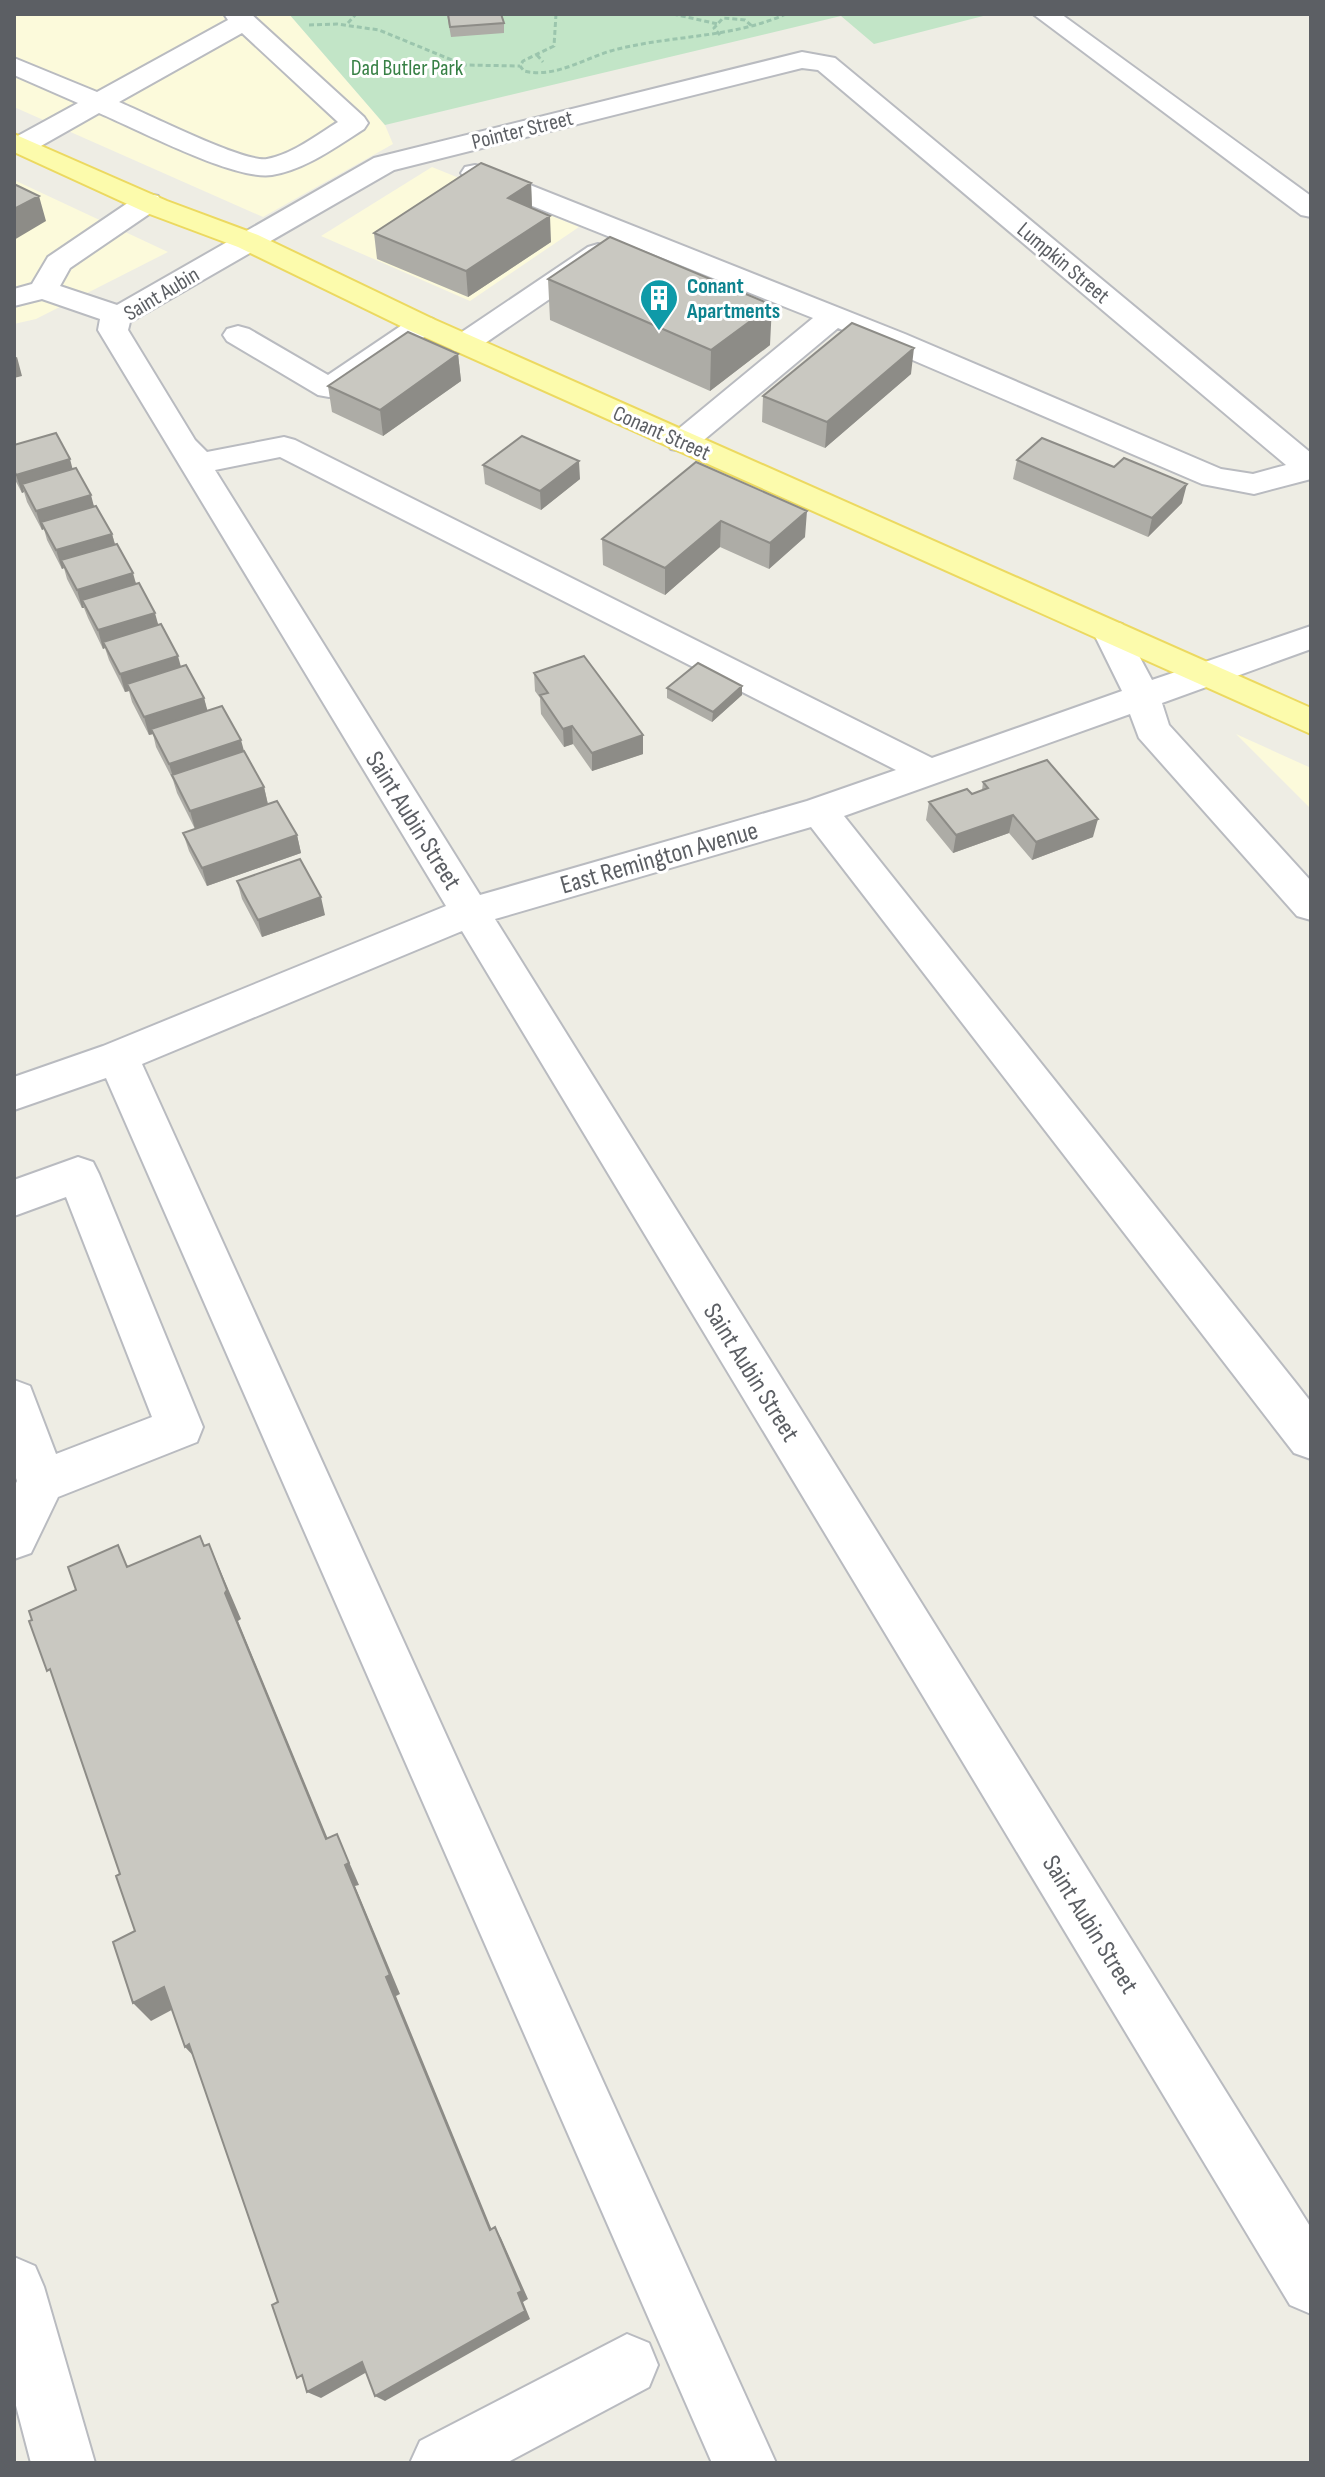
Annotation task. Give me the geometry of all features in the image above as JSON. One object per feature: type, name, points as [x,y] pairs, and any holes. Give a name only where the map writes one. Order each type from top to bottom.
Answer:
[{"type":"main road","name":"Conant Street","points":[[18,144],[148,202],[248,241],[422,325],[1311,722]]},
{"type":"street","points":[[1045,14],[1311,209]]},
{"type":"street","points":[[14,66],[99,104],[234,161],[268,168],[310,151],[355,123],[239,18],[99,104],[18,144]]},
{"type":"street","name":"Pointer Street","points":[[248,241],[384,164],[802,60],[813,61]]},
{"type":"street","name":"Lumpkin Street","points":[[813,61],[826,63],[1310,469]]},
{"type":"street","points":[[425,153],[834,316],[1213,477],[1254,484],[1310,469]]},
{"type":"street","points":[[14,299],[48,282],[58,263],[148,202]]},
{"type":"street","points":[[464,344],[626,233]]},
{"type":"street","name":"Saint Aubin","points":[[192,457],[113,330],[114,321],[248,241]]},
{"type":"street","points":[[14,267],[120,316]]},
{"type":"street","points":[[682,442],[834,316]]},
{"type":"street","points":[[238,335],[329,388],[422,325]]},
{"type":"street","points":[[192,457],[284,447],[928,771]]},
{"type":"street","name":"Saint Aubin Street","points":[[192,457],[1311,2284]]},
{"type":"street","points":[[1110,632],[1142,696],[1152,729],[1311,906]]},
{"type":"street","name":"East Remington Avenue","points":[[14,1094],[118,1057],[470,912],[819,811],[1311,637]]},
{"type":"street","points":[[819,811],[1311,1438]]},
{"type":"street","points":[[118,1057],[744,2463]]},
{"type":"street","points":[[14,1198],[78,1174],[180,1427],[41,1482],[14,1537]]},
{"type":"street","points":[[14,1400],[41,1482]]},
{"type":"street","points":[[14,2287],[63,2463]]},
{"type":"street","points":[[442,2463],[627,2365]]},
{"type":"path","points":[[348,23],[356,14]]},
{"type":"path","points":[[520,66],[523,61],[554,46],[556,14]]},
{"type":"path","points":[[673,14],[718,24]]},
{"type":"path","points":[[738,20],[739,14]]},
{"type":"path","points":[[520,66],[524,71],[538,76],[548,75],[595,55],[628,46],[720,35],[754,27],[786,14]]},
{"type":"path","points":[[720,35],[714,28],[723,18],[745,20],[754,27]]},
{"type":"path","points":[[303,27],[348,23],[398,36],[456,63],[484,67],[520,66]]},
{"type":"path","points":[[537,55],[543,64],[538,76]]},
{"type":"shaded area","points":[[14,14],[289,14],[385,125],[393,144],[263,217],[14,107]]},
{"type":"shaded area","points":[[432,167],[579,227],[470,301],[321,236]]},
{"type":"shaded area","points":[[14,180],[168,252],[36,319],[14,324]]},
{"type":"shaded area","points":[[1236,734],[1311,768],[1311,809]]},
{"type":"green space","name":"Dad Butler Park","points":[[289,14],[991,14],[874,44],[841,16],[385,125]]},
{"type":"building","points":[[448,14],[501,14],[504,23],[450,27]]},
{"type":"building","points":[[481,163],[531,183],[508,198],[550,216],[466,271],[374,233]]},
{"type":"building","points":[[14,184],[39,196],[14,209]]},
{"type":"building","points":[[610,237],[772,305],[711,350],[548,279]]},
{"type":"building","points":[[852,323],[914,348],[827,422],[763,396]]},
{"type":"building","points":[[408,332],[458,354],[380,410],[328,386]]},
{"type":"building","points":[[56,433],[70,459],[16,475],[14,445]]},
{"type":"building","points":[[522,436],[579,461],[540,491],[483,465]]},
{"type":"building","points":[[1042,438],[1114,467],[1124,458],[1187,484],[1152,518],[1017,460]]},
{"type":"building","points":[[696,462],[807,511],[770,543],[721,521],[665,568],[602,539]]},
{"type":"building","points":[[76,468],[91,495],[36,511],[22,484]]},
{"type":"building","points":[[96,506],[112,534],[56,550],[41,522]]},
{"type":"building","points":[[117,544],[133,573],[77,590],[61,560]]},
{"type":"building","points":[[139,583],[155,613],[98,630],[82,600]]},
{"type":"building","points":[[161,624],[178,656],[120,674],[103,642]]},
{"type":"building","points":[[584,656],[643,735],[592,753],[572,726],[563,729],[540,695],[548,693],[534,673]]},
{"type":"building","points":[[698,663],[742,686],[713,712],[667,688]]},
{"type":"building","points":[[186,665],[204,698],[144,717],[127,684]]},
{"type":"building","points":[[222,706],[241,740],[169,764],[151,729]]},
{"type":"building","points":[[244,751],[264,787],[190,811],[172,775]]},
{"type":"building","points":[[1047,760],[1098,819],[1036,842],[1013,815],[956,835],[929,802],[967,789],[972,794],[988,788],[983,782]]},
{"type":"building","points":[[277,801],[297,835],[202,868],[183,833]]},
{"type":"building","points":[[300,859],[321,897],[258,920],[237,881]]},
{"type":"building","points":[[200,1536],[204,1546],[209,1544],[227,1590],[225,1593],[326,1839],[337,1834],[349,1863],[345,1865],[390,1975],[386,1977],[490,2230],[495,2227],[522,2291],[518,2293],[525,2311],[375,2396],[362,2362],[307,2392],[302,2375],[297,2378],[272,2305],[278,2302],[189,2044],[185,2047],[164,1987],[133,2003],[113,1942],[135,1931],[116,1876],[120,1874],[50,1669],[47,1671],[29,1621],[32,1620],[29,1611],[76,1590],[68,1567],[118,1545],[127,1567]]},
{"type":"place","name":"Conant Apartments","points":[[659,332]]}]
